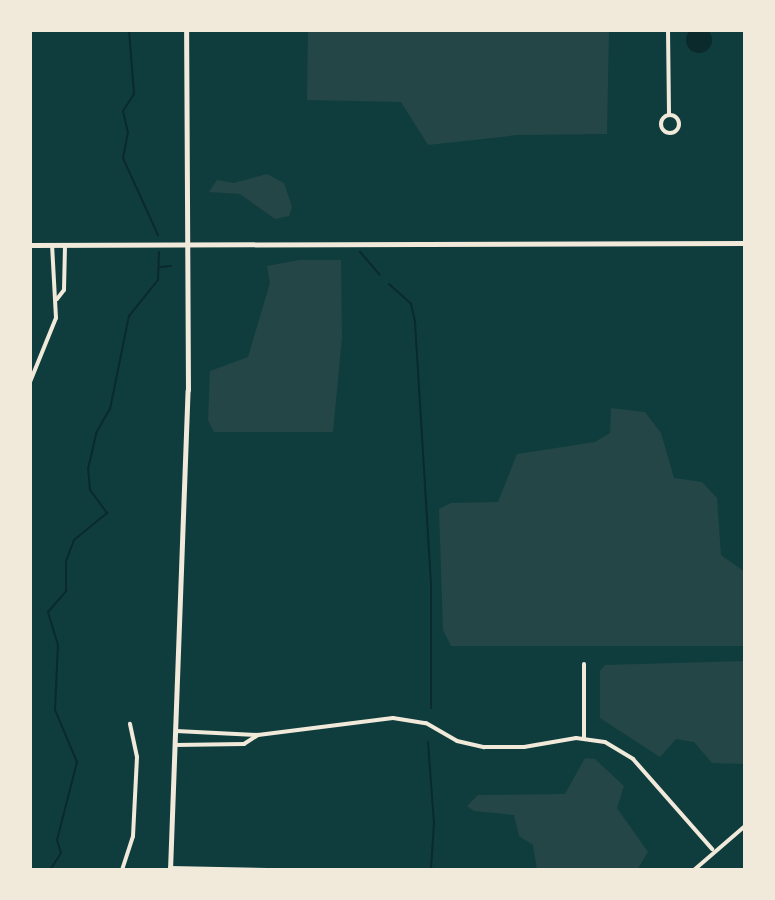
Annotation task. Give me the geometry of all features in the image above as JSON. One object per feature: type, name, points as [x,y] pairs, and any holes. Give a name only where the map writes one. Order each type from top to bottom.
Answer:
[{"type":"main road","points":[[170,869],[176,732],[189,244],[186,30]]},
{"type":"main road","points":[[30,245],[745,243]]},
{"type":"street","points":[[668,30],[669,114],[679,125],[671,133],[660,124],[669,114]]},
{"type":"street","points":[[30,382],[53,331],[57,299],[52,245]]},
{"type":"street","points":[[57,299],[64,290],[65,245]]},
{"type":"street","points":[[584,664],[584,738]]},
{"type":"street","points":[[176,732],[258,735],[393,717],[426,723],[484,747],[584,738],[627,753],[712,849]]},
{"type":"street","points":[[122,870],[133,837],[136,769],[130,724]]},
{"type":"street","points":[[175,745],[244,744],[258,735]]},
{"type":"street","points":[[694,870],[712,849],[745,826]]},
{"type":"street","points":[[170,869],[268,870]]},
{"type":"street","points":[[288,870],[293,870]]},
{"type":"shaded area","points":[[699,27],[708,31],[712,40],[708,49],[699,53],[690,49],[686,40],[690,31]]},
{"type":"shaded area","points":[[308,30],[609,30],[607,134],[518,135],[428,145],[401,102],[307,100]]},
{"type":"shaded area","points":[[267,174],[284,183],[292,207],[289,216],[275,219],[240,194],[209,192],[217,180],[234,183]]},
{"type":"shaded area","points":[[299,260],[341,260],[342,338],[333,432],[214,432],[208,420],[210,371],[248,357],[270,283],[267,266]]},
{"type":"shaded area","points":[[611,408],[645,412],[661,433],[674,478],[702,482],[717,498],[721,555],[745,572],[745,646],[451,646],[443,630],[439,509],[451,503],[498,502],[517,454],[595,442],[610,433]]},
{"type":"shaded area","points":[[745,661],[745,764],[712,763],[694,742],[676,739],[660,757],[600,718],[600,671],[605,665]]},
{"type":"shaded area","points":[[585,758],[595,759],[624,786],[617,808],[648,852],[637,870],[537,870],[533,845],[519,836],[514,815],[474,811],[467,806],[478,795],[565,794]]},
{"type":"waterway","points":[[129,30],[134,94],[123,111],[128,132],[123,158],[158,235]]},
{"type":"waterway","points":[[50,870],[61,853],[57,840],[77,762],[55,710],[58,645],[48,612],[66,591],[66,561],[74,540],[107,513],[90,490],[88,469],[96,433],[110,409],[129,316],[158,280],[159,252]]},
{"type":"waterway","points":[[360,252],[380,275]]},
{"type":"waterway","points":[[160,267],[171,266]]},
{"type":"waterway","points":[[389,284],[411,304],[415,322],[431,582],[431,708]]},
{"type":"waterway","points":[[428,742],[434,823],[431,870]]}]
